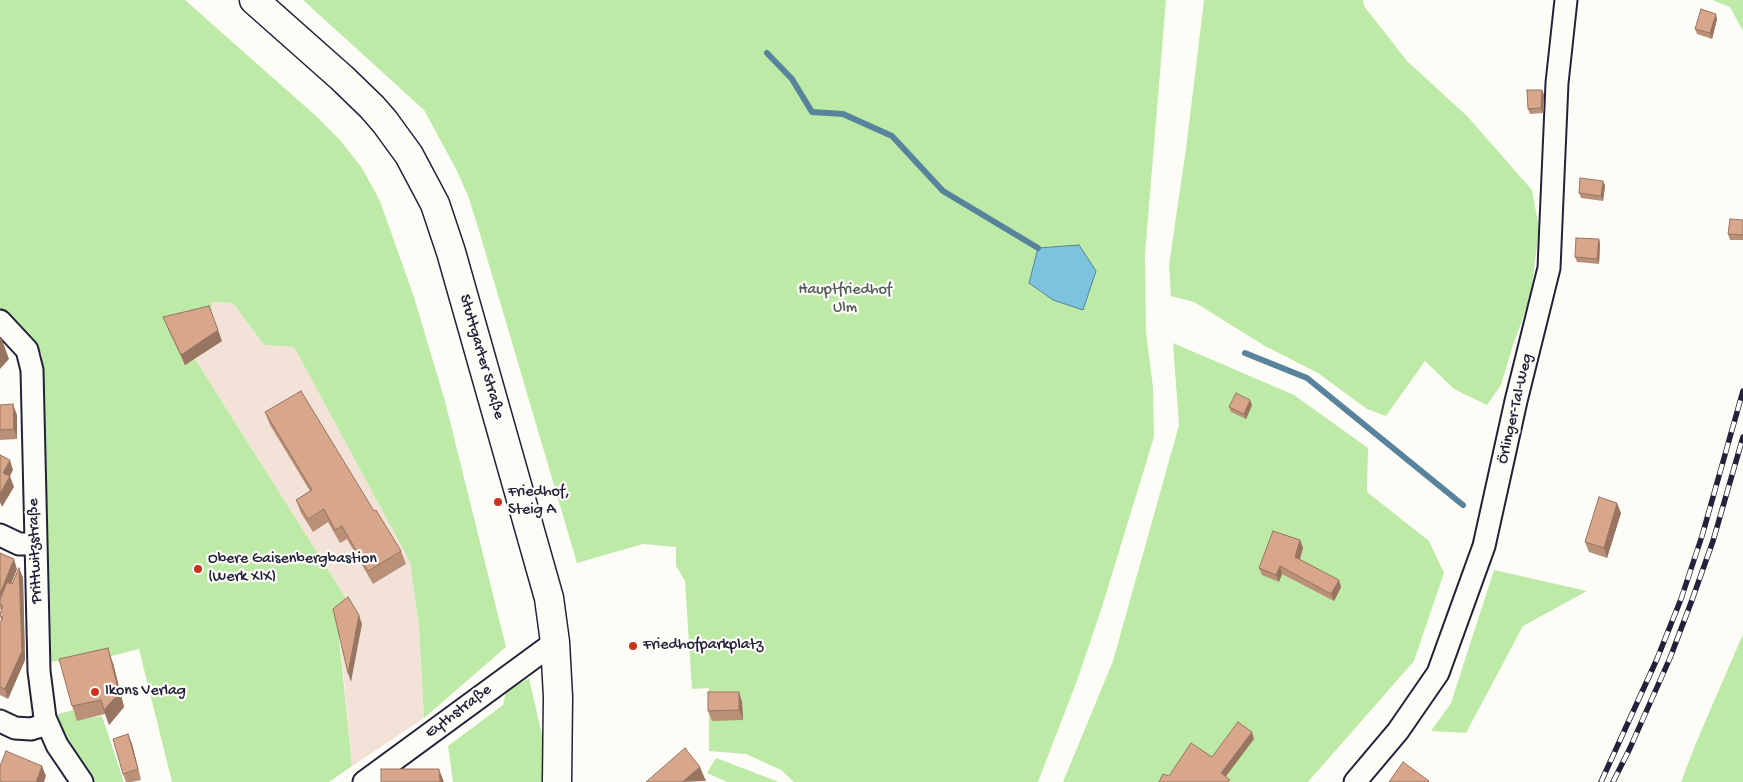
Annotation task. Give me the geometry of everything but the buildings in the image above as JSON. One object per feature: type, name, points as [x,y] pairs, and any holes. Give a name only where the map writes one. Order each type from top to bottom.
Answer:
[{"type":"main road","name":"Stuttgarter Straße","points":[[254,0],[349,84],[376,112],[409,155],[432,197],[451,252],[550,604],[555,642],[558,697],[558,782]]},
{"type":"street","name":"Örlinger-Tal-Weg","points":[[1355,782],[1398,731],[1438,673],[1484,546],[1516,401],[1550,268],[1557,83],[1566,0]]},
{"type":"street","name":"Prittwitzstraße","points":[[0,321],[27,350],[32,370],[40,671],[47,724],[57,745],[82,782]]},
{"type":"street","points":[[0,535],[19,544],[36,544]]},
{"type":"street","name":"Eythstraße","points":[[364,782],[555,642]]},
{"type":"street","points":[[0,721],[15,728],[31,729],[47,724]]},
{"type":"shaded area","points":[[210,302],[233,303],[264,345],[294,347],[410,562],[419,627],[424,718],[352,766],[340,638],[351,606],[195,359],[222,341],[212,316]]},
{"type":"green space","points":[[0,0],[185,0],[316,116],[340,140],[362,168],[380,201],[414,297],[445,401],[506,647],[424,718],[419,627],[410,562],[294,347],[264,345],[233,303],[211,302],[212,316],[185,365],[195,359],[351,606],[339,637],[352,766],[329,782],[172,782],[139,649],[88,662],[68,672],[58,661],[39,662],[42,354],[0,310]]},
{"type":"green space","name":"Hauptfriedhof Ulm","points":[[303,0],[1166,0],[1145,254],[1146,331],[1153,388],[1154,437],[1102,607],[1078,678],[1038,782],[794,782],[781,770],[746,754],[709,751],[709,688],[692,689],[685,581],[676,566],[676,547],[643,544],[577,563],[477,224],[468,196],[456,169],[424,110]]},
{"type":"green space","points":[[1204,0],[1363,0],[1364,6],[1407,61],[1467,116],[1532,190],[1539,228],[1531,295],[1501,385],[1487,405],[1454,389],[1425,361],[1386,416],[1367,409],[1318,373],[1265,346],[1194,302],[1171,296],[1169,265],[1186,149]]},
{"type":"green space","points":[[1712,0],[1743,0],[1743,31],[1730,7]]},
{"type":"green space","points":[[1173,343],[1294,395],[1368,448],[1367,492],[1429,541],[1444,573],[1414,661],[1308,782],[1063,782],[1113,661],[1179,425]]},
{"type":"green space","points":[[1494,570],[1587,591],[1523,626],[1466,733],[1431,731],[1451,703]]},
{"type":"green space","points":[[1743,634],[1743,782],[1681,782],[1696,743]]},
{"type":"green space","points":[[529,678],[545,748],[545,782],[453,782],[448,746],[503,705],[506,692]]},
{"type":"green space","points":[[73,710],[78,720],[102,716],[124,782],[86,782],[45,718]]},
{"type":"green space","points":[[716,758],[779,782],[727,782],[707,773]]},
{"type":"water","points":[[1079,245],[1096,271],[1083,310],[1053,300],[1029,283],[1038,248]]},
{"type":"waterway","points":[[767,53],[792,79],[812,112],[843,114],[892,136],[943,191],[1038,248]]},
{"type":"waterway","points":[[1245,353],[1307,378],[1463,505]]},
{"type":"railway","points":[[1601,782],[1657,659],[1681,599],[1702,536],[1743,391]]},
{"type":"railway","points":[[1613,782],[1670,658],[1692,600],[1713,541],[1743,437]]},
{"type":"place","name":"Friedhof, Steig A","points":[[498,502]]},
{"type":"place","name":"Obere Gaisenbergbastion (Werk XIX)","points":[[198,569]]},
{"type":"place","name":"Friedhofparkplatz","points":[[633,646]]},
{"type":"place","name":"Ikons Verlag","points":[[95,692]]}]
